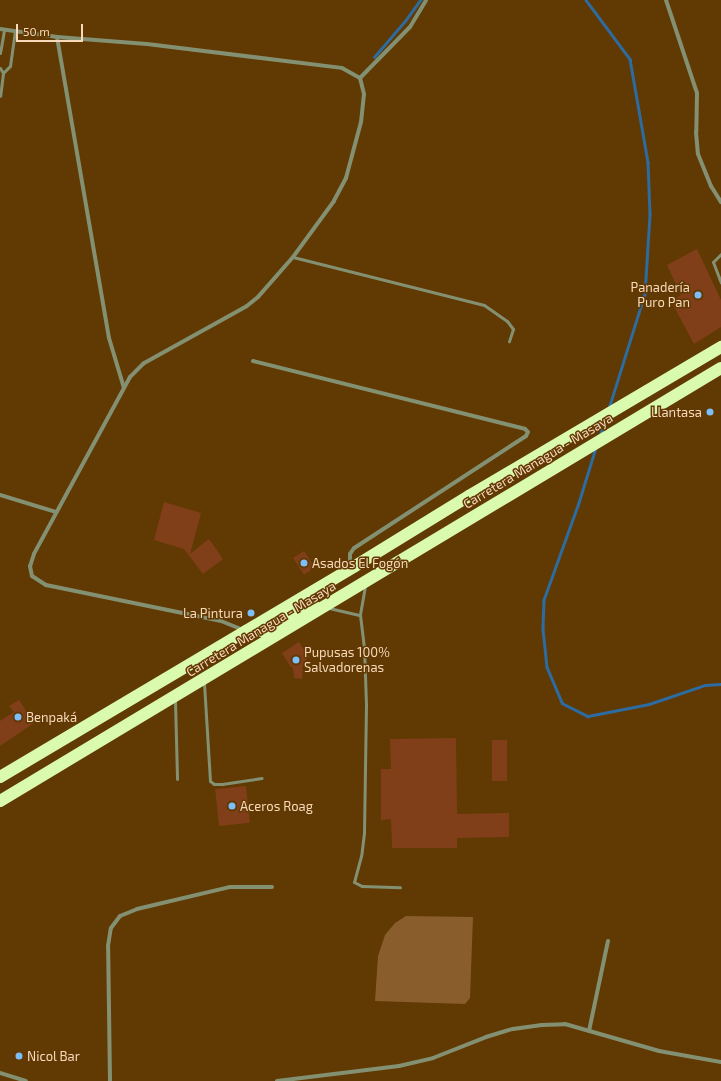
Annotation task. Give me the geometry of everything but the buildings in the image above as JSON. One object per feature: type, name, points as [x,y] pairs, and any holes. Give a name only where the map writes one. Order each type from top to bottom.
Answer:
[{"type":"highway","name":"Carretera Managua - Masaya","points":[[2,776],[634,398],[721,348]]},
{"type":"highway","name":"Carretera Managua - Masaya","points":[[0,801],[721,368]]},
{"type":"highway","points":[[365,583],[363,575],[366,567],[403,537]]},
{"type":"highway","points":[[246,631],[268,631],[298,612],[310,608],[324,607]]},
{"type":"highway","points":[[30,759],[26,764],[26,770],[30,775],[35,777],[41,776]]},
{"type":"highway","points":[[2,776],[10,773],[16,776],[20,781],[19,788],[14,793]]},
{"type":"street","points":[[360,78],[410,27],[426,0]]},
{"type":"street","points":[[666,0],[697,93],[696,132],[698,154],[711,186],[721,202]]},
{"type":"street","points":[[2,29],[57,37],[148,44],[342,68],[360,78],[364,94],[362,122],[346,178],[334,201],[293,257],[258,297],[247,306],[144,363],[130,377],[56,512],[34,554],[30,566],[32,576],[36,580],[46,585],[221,621],[246,631]]},
{"type":"street","points":[[57,37],[109,338],[124,388]]},
{"type":"street","points":[[253,361],[518,428],[528,432],[526,436],[354,548],[350,554],[350,569]]},
{"type":"street","points":[[0,495],[56,512]]},
{"type":"street","points":[[110,1081],[108,946],[111,928],[120,916],[137,909],[230,887],[272,887]]},
{"type":"street","points":[[589,1031],[608,941]]},
{"type":"street","points":[[277,1081],[399,1066],[433,1058],[486,1037],[514,1029],[565,1024],[659,1051],[721,1062]]},
{"type":"street","points":[[0,1073],[26,1081]]},
{"type":"lane","points":[[0,53],[2,29]]},
{"type":"lane","points":[[0,96],[3,73],[10,66],[15,31]]},
{"type":"lane","points":[[0,68],[3,73]]},
{"type":"lane","points":[[721,254],[713,262],[721,283]]},
{"type":"lane","points":[[293,257],[484,305],[507,321],[513,329],[509,341]]},
{"type":"lane","points":[[365,583],[360,615],[364,647],[366,705],[364,833],[361,856],[354,882],[362,886],[400,887]]},
{"type":"lane","points":[[324,607],[360,615]]},
{"type":"lane","points":[[204,679],[210,781],[214,784],[222,784],[262,778]]},
{"type":"lane","points":[[175,696],[177,779]]},
{"type":"shaded area","points":[[406,916],[473,917],[470,998],[465,1004],[375,1001],[378,956],[385,935],[395,923]]},
{"type":"waterway","points":[[374,57],[405,21],[420,0]]},
{"type":"waterway","points":[[586,0],[630,59],[648,162],[650,215],[645,294],[609,409]]},
{"type":"waterway","points":[[600,435],[605,421]]},
{"type":"waterway","points":[[596,448],[579,503],[544,600],[543,629],[547,667],[562,703],[588,716],[649,704],[705,685],[721,684]]},
{"type":"place","name":"Panadería Puro Pan","points":[[698,295]]},
{"type":"place","name":"Llantasa","points":[[710,412]]},
{"type":"place","name":"Asados El Fogón","points":[[304,563]]},
{"type":"place","name":"La Pintura","points":[[251,613]]},
{"type":"place","name":"Pupusas 100% Salvadorenas","points":[[296,660]]},
{"type":"place","name":"Benpaká","points":[[18,717]]},
{"type":"place","name":"Aceros Roag","points":[[232,806]]},
{"type":"place","name":"Nicol Bar","points":[[19,1056]]}]
